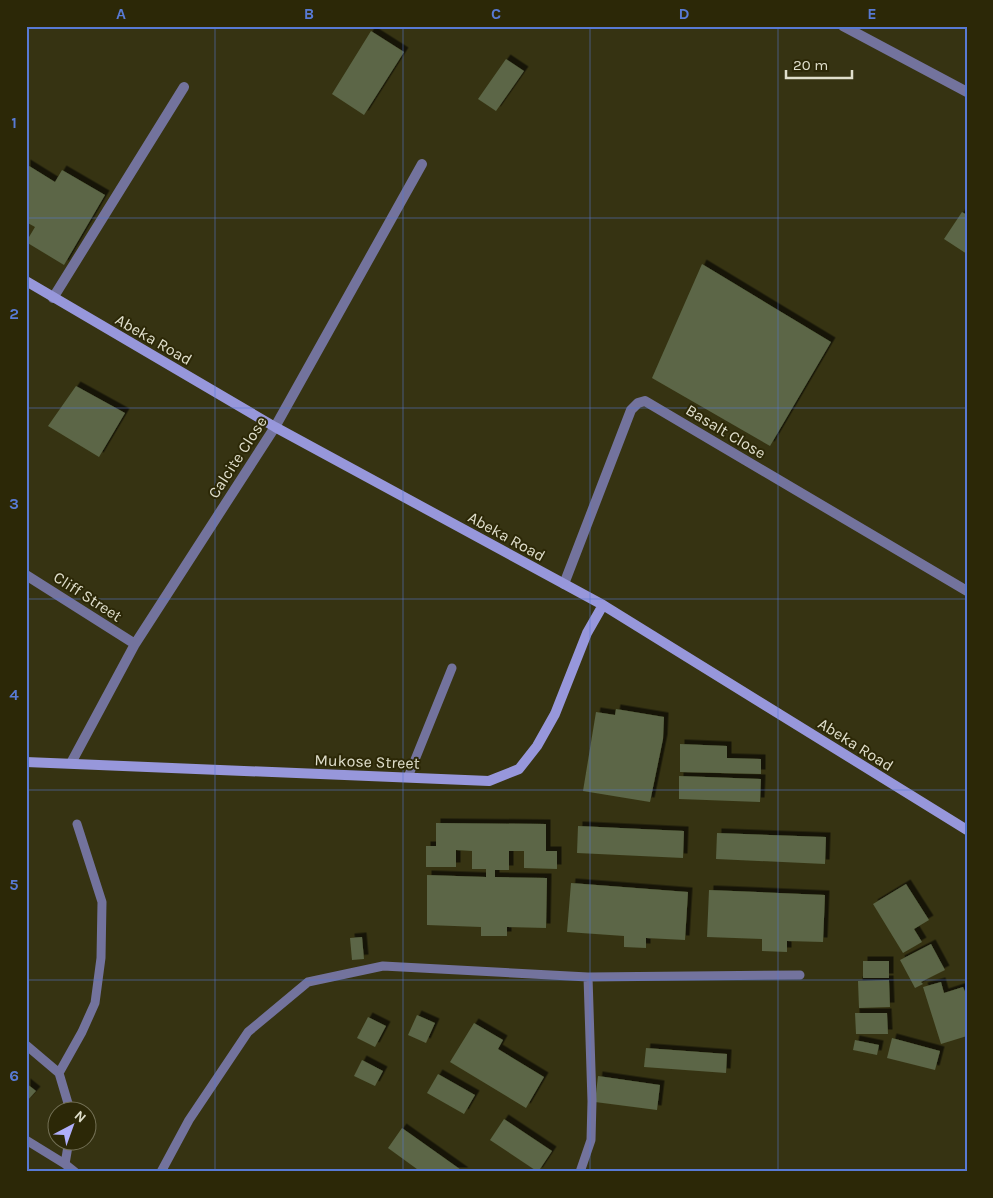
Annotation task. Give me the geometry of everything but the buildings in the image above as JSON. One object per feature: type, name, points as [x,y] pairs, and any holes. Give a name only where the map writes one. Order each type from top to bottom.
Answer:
[{"type":"street","points":[[843,26],[967,92]]},
{"type":"street","points":[[53,298],[184,86]]},
{"type":"street","name":"Calcite Close","points":[[72,763],[135,644],[275,427],[422,164]]},
{"type":"street","name":"Abeka Road","points":[[26,281],[275,427],[603,606],[967,830]]},
{"type":"street","name":"Basalt Close","points":[[564,584],[631,410],[645,401],[967,591]]},
{"type":"street","name":"Cliff Street","points":[[26,574],[135,644]]},
{"type":"street","name":"Mukose Street","points":[[26,762],[489,781],[519,769],[537,746],[555,714],[587,633],[603,606]]},
{"type":"lane","points":[[408,778],[452,668]]},
{"type":"lane","points":[[59,1073],[82,1032],[95,1003],[101,958],[102,902],[77,824]]},
{"type":"lane","points":[[161,1172],[189,1120],[248,1032],[308,982],[383,966],[588,977],[800,974]]},
{"type":"lane","points":[[580,1172],[591,1140],[592,1101],[588,977]]},
{"type":"lane","points":[[26,1045],[59,1073],[67,1100]]},
{"type":"lane","points":[[26,1140],[75,1172]]},
{"type":"lane","points":[[65,1164],[67,1150]]}]
